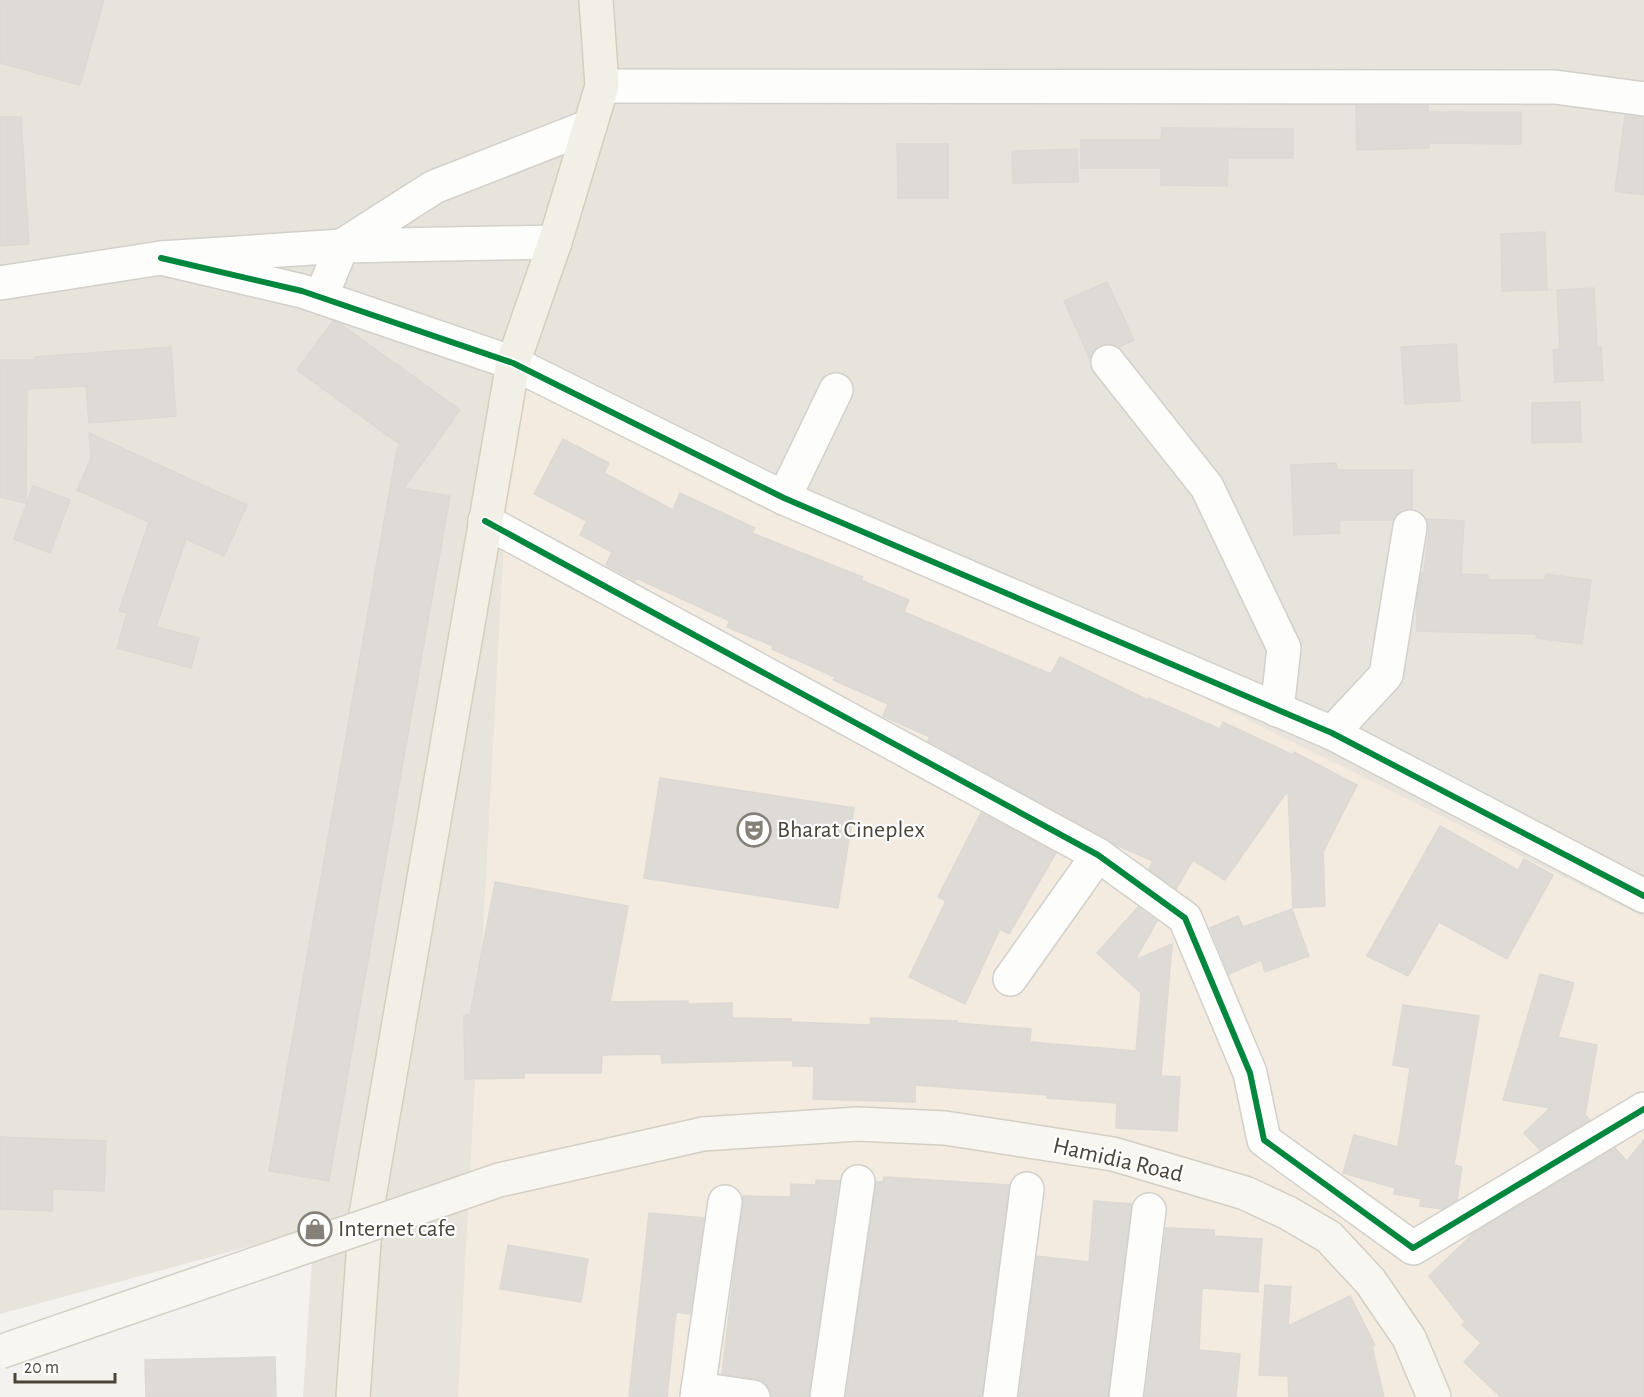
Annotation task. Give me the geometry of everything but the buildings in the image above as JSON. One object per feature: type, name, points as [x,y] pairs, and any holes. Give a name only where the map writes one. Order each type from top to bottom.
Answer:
[{"type":"main road","points":[[353,1397],[366,1215],[513,363],[555,242],[603,86],[596,0]]},
{"type":"main road","name":"Hamidia Road","points":[[0,1352],[499,1180],[703,1134],[856,1124],[945,1128],[1113,1154],[1245,1193],[1288,1213],[1329,1237],[1370,1281],[1409,1338],[1434,1397]]},
{"type":"street","points":[[603,86],[1555,87],[1644,99]]},
{"type":"street","points":[[321,297],[342,246],[434,187],[590,126]]},
{"type":"street","points":[[0,283],[161,258],[342,246],[555,242]]},
{"type":"street","points":[[161,258],[321,297],[513,363],[784,498],[1332,734],[1644,896]]},
{"type":"street","points":[[1108,362],[1207,488],[1284,648],[1277,710]]},
{"type":"street","points":[[784,498],[836,390]]},
{"type":"street","points":[[485,521],[1098,855],[1185,918],[1250,1073],[1264,1140],[1413,1248],[1644,1109]]},
{"type":"street","points":[[1332,734],[1386,675],[1410,527]]},
{"type":"street","points":[[1010,980],[1098,855]]},
{"type":"street","points":[[827,1397],[858,1182]]},
{"type":"street","points":[[999,1397],[1027,1189]]},
{"type":"street","points":[[725,1202],[697,1393],[753,1397]]},
{"type":"street","points":[[1126,1397],[1149,1210]]},
{"type":"shaded area","points":[[0,0],[1644,0],[1644,1397],[303,1397],[314,1229],[0,1314]]},
{"type":"shaded area","points":[[514,354],[1644,917],[1644,1397],[458,1397]]},
{"type":"cycle path","points":[[161,258],[302,291],[513,363],[784,498],[1332,733],[1644,896]]},
{"type":"cycle path","points":[[485,521],[1098,855],[1185,918],[1250,1073],[1264,1140],[1413,1248],[1644,1109]]},
{"type":"place","name":"Bharat Cineplex","points":[[754,830]]},
{"type":"place","name":"Internet cafe","points":[[315,1229]]}]
